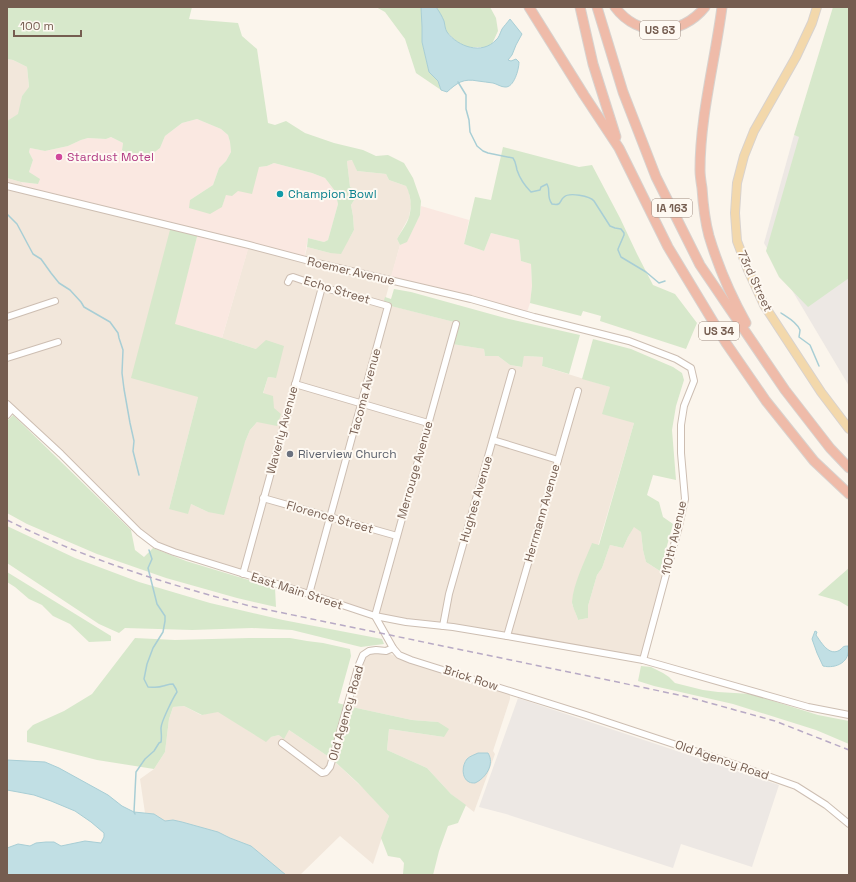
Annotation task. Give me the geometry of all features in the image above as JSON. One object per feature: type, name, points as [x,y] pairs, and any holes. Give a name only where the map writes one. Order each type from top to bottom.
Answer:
[{"type":"highway","name":"US 34","points":[[529,7],[619,148],[668,247],[726,343],[766,401],[814,461],[849,494]]},
{"type":"highway","points":[[580,7],[593,64],[619,148]]},
{"type":"highway","name":"IA 163","points":[[597,7],[623,92],[656,177],[700,265],[785,390]]},
{"type":"highway","name":"US 63","points":[[615,7],[621,15],[634,24],[657,30],[672,29],[683,25],[698,15],[705,7]]},
{"type":"highway","name":"US 34","points":[[722,7],[702,137],[700,170],[703,204],[709,236],[723,277],[742,316],[785,390],[830,448],[849,468]]},
{"type":"main road","name":"73rd Street","points":[[817,7],[812,23],[796,57],[754,131],[746,150],[737,182],[735,213],[737,241],[764,305],[821,392],[849,429]]},
{"type":"street","name":"Roemer Avenue","points":[[7,186],[317,263],[471,299],[534,317],[629,341],[676,359],[692,368]]},
{"type":"street","name":"Echo Street","points":[[288,282],[290,278],[293,277],[388,306]]},
{"type":"street","name":"Waverly Avenue","points":[[243,574],[322,286]]},
{"type":"street","points":[[7,317],[55,301]]},
{"type":"street","name":"Tacoma Avenue","points":[[309,594],[388,306]]},
{"type":"street","name":"Merrouge Avenue","points":[[375,616],[456,324]]},
{"type":"street","points":[[7,358],[58,342]]},
{"type":"street","name":"110th Avenue","points":[[643,660],[685,499],[681,453],[681,425],[684,406],[694,380],[692,368]]},
{"type":"street","name":"Hughes Avenue","points":[[443,626],[449,594],[512,372]]},
{"type":"street","points":[[295,384],[428,423]]},
{"type":"street","name":"Herrmann Avenue","points":[[507,636],[578,391]]},
{"type":"street","name":"East Main Street","points":[[7,404],[61,454],[139,532],[156,545],[375,616],[406,622],[507,636],[643,660],[808,707],[849,715]]},
{"type":"street","points":[[7,415],[12,409]]},
{"type":"street","points":[[493,440],[558,460]]},
{"type":"street","name":"Florence Street","points":[[263,498],[397,536]]},
{"type":"street","name":"Brick Row","points":[[375,616],[393,648],[399,655],[586,715]]},
{"type":"street","name":"Old Agency Road","points":[[282,743],[322,773],[326,772],[330,767],[358,667],[363,655],[369,651],[386,651],[393,648]]},
{"type":"street","name":"Old Agency Road","points":[[586,715],[796,786],[826,804],[849,824]]},
{"type":"shaded area","points":[[7,59],[13,60],[27,67],[29,88],[22,96],[19,114],[7,121]]},
{"type":"shaded area","points":[[197,119],[221,129],[228,135],[231,152],[226,161],[219,168],[213,185],[190,200],[222,207],[226,194],[259,167],[274,163],[325,178],[335,191],[338,204],[328,240],[324,242],[308,238],[304,260],[249,246],[222,338],[174,324],[198,233],[28,191],[21,182],[38,184],[29,172],[33,160],[29,152],[30,148],[45,151],[68,146],[88,138],[106,139],[111,137],[123,143],[122,150],[136,160],[147,158],[160,148],[165,136],[182,123]]},
{"type":"shaded area","points":[[794,135],[849,152],[849,386],[764,243]]},
{"type":"shaded area","points":[[353,160],[357,171],[386,174],[389,180],[406,186],[409,192],[411,205],[409,217],[397,239],[400,245],[384,304],[458,323],[453,344],[484,349],[485,356],[498,356],[510,365],[521,367],[524,356],[543,357],[542,366],[610,387],[634,423],[598,546],[592,544],[572,604],[578,620],[588,618],[588,606],[597,575],[602,568],[610,545],[623,548],[634,526],[641,532],[646,562],[666,575],[643,660],[375,616],[156,545],[13,409],[7,415],[7,178],[21,182],[28,191],[171,226],[198,397],[169,509],[191,504],[208,512],[250,430],[274,408],[263,394],[268,377],[275,378],[256,349],[222,338],[249,245],[304,260],[307,247],[330,253],[349,239],[354,230],[351,205],[360,191],[350,187],[347,161]]},
{"type":"shaded area","points":[[421,206],[469,220],[464,244],[484,251],[491,233],[519,240],[521,261],[531,264],[532,286],[530,303],[526,315],[390,280],[400,245],[407,241],[420,215]]},
{"type":"shaded area","points":[[371,651],[384,652],[510,694],[510,699],[493,751],[495,754],[474,812],[451,794],[427,768],[387,750],[389,729],[444,737],[438,722],[412,720],[352,707],[362,667],[365,659]]},
{"type":"shaded area","points":[[518,698],[779,785],[752,867],[681,844],[673,868],[506,814],[479,807]]},
{"type":"shaded area","points":[[184,706],[201,715],[218,711],[255,735],[271,737],[289,730],[332,759],[367,792],[389,816],[373,864],[340,836],[300,875],[286,875],[251,846],[225,835],[182,822],[173,820],[165,821],[154,814],[145,813],[140,779],[154,769],[165,752],[169,719],[173,707]]},
{"type":"green space","points":[[7,7],[192,7],[189,19],[238,23],[242,36],[257,49],[268,123],[275,125],[286,121],[305,133],[334,143],[363,150],[376,156],[388,155],[404,163],[413,178],[421,201],[420,215],[407,242],[400,245],[397,239],[407,222],[410,213],[410,197],[406,186],[389,180],[386,174],[357,171],[352,160],[347,161],[350,187],[360,191],[351,205],[354,230],[341,254],[330,253],[307,247],[308,238],[324,242],[328,240],[338,204],[335,191],[325,178],[312,173],[274,163],[259,167],[252,194],[238,191],[232,196],[226,195],[222,207],[210,214],[189,208],[190,200],[213,185],[219,168],[226,161],[231,152],[228,135],[221,129],[197,119],[182,123],[165,136],[160,148],[147,158],[136,160],[122,150],[123,143],[111,137],[106,139],[88,138],[68,146],[45,151],[30,148],[29,152],[33,160],[29,172],[40,179],[38,184],[21,182],[7,178],[7,121],[18,114],[22,96],[29,87],[27,67],[13,60],[7,59]]},
{"type":"green space","points":[[376,7],[421,7],[422,42],[429,72],[438,81],[441,90],[416,73],[405,39],[385,12]]},
{"type":"green space","points":[[436,7],[490,7],[496,18],[498,31],[492,44],[486,47],[466,47],[456,41],[446,31],[443,20]]},
{"type":"green space","points":[[833,7],[849,7],[849,278],[808,307],[779,277],[766,251],[799,137],[794,135]]},
{"type":"green space","points":[[503,147],[579,167],[592,165],[653,285],[675,294],[697,323],[686,349],[600,321],[601,316],[583,311],[581,316],[530,303],[532,286],[531,264],[521,261],[519,240],[491,233],[484,251],[464,244],[475,197],[491,200]]},
{"type":"green space","points":[[171,226],[198,233],[175,324],[256,349],[266,340],[284,346],[276,378],[268,377],[263,393],[273,396],[274,408],[281,414],[277,426],[257,422],[250,430],[245,442],[224,515],[208,512],[191,504],[188,514],[169,509],[198,397],[131,378]]},
{"type":"green space","points":[[394,289],[411,292],[505,318],[580,335],[569,374],[542,366],[543,357],[524,356],[522,367],[510,365],[498,356],[485,356],[484,349],[452,344],[458,323],[383,304],[385,297],[391,299]]},
{"type":"green space","points":[[593,339],[631,349],[673,367],[682,373],[684,380],[676,406],[672,430],[676,480],[653,475],[647,495],[659,502],[663,517],[673,524],[660,571],[646,562],[641,532],[634,527],[623,548],[610,545],[602,568],[597,575],[588,606],[588,618],[578,620],[572,602],[573,595],[580,572],[592,543],[599,545],[634,423],[602,414],[610,387],[582,379]]},
{"type":"green space","points":[[13,415],[131,530],[135,550],[144,557],[153,548],[186,561],[275,588],[276,607],[237,598],[166,578],[97,554],[27,524],[7,513],[7,421]]},
{"type":"green space","points":[[7,526],[75,558],[139,582],[210,603],[283,620],[382,639],[384,644],[361,647],[292,630],[252,628],[192,630],[125,628],[119,633],[99,624],[7,563]]},
{"type":"green space","points":[[849,568],[849,607],[839,601],[818,595]]},
{"type":"green space","points":[[7,572],[111,636],[111,641],[89,642],[70,624],[53,616],[42,605],[29,599],[7,582]]},
{"type":"green space","points":[[135,638],[175,640],[290,638],[350,649],[351,656],[338,703],[412,720],[438,722],[449,729],[444,737],[389,729],[387,750],[427,768],[451,794],[466,805],[458,823],[448,826],[439,851],[433,875],[403,874],[404,863],[400,858],[388,856],[381,838],[389,816],[358,783],[332,759],[289,730],[284,739],[279,735],[271,737],[266,742],[218,712],[202,715],[184,706],[173,707],[169,719],[165,752],[154,769],[97,760],[27,742],[27,731],[33,725],[64,711],[92,694]]},
{"type":"green space","points":[[641,666],[651,667],[663,673],[675,683],[703,690],[751,694],[818,715],[849,721],[849,744],[816,730],[733,704],[638,681]]},
{"type":"water","points":[[421,7],[436,7],[444,21],[447,32],[457,42],[477,48],[490,45],[498,38],[502,29],[510,19],[522,34],[508,60],[511,61],[516,59],[519,62],[517,73],[511,84],[504,87],[493,83],[468,80],[457,84],[447,92],[441,90],[438,81],[429,72],[422,42]]},
{"type":"water","points":[[815,631],[817,632],[816,635],[820,641],[832,652],[840,650],[844,646],[848,646],[847,656],[842,663],[828,667],[823,666],[812,639]]},
{"type":"water","points":[[478,753],[488,753],[490,757],[490,766],[483,778],[475,783],[470,783],[466,780],[464,775],[464,765],[468,758]]},
{"type":"water","points":[[7,760],[45,762],[108,795],[122,806],[134,812],[154,814],[165,821],[173,820],[218,832],[251,846],[286,875],[7,875],[7,848],[18,844],[30,846],[36,843],[46,842],[54,842],[61,846],[85,841],[101,843],[104,833],[75,811],[34,795],[7,790]]},
{"type":"waterway","points":[[458,82],[466,95],[466,109],[470,132],[477,146],[488,153],[513,158],[521,179],[531,192],[540,190],[541,187],[547,184],[549,189],[549,198],[552,204],[559,204],[564,197],[570,195],[579,195],[592,199],[610,226],[621,229],[624,233],[618,249],[621,257],[646,272],[659,283],[665,281]]},
{"type":"waterway","points":[[7,214],[17,224],[33,254],[41,259],[59,283],[70,290],[84,307],[110,322],[118,333],[123,350],[122,373],[124,389],[134,441],[133,451],[139,475]]},
{"type":"waterway","points":[[781,313],[792,320],[799,327],[799,337],[810,345],[819,366]]},
{"type":"waterway","points":[[135,814],[136,772],[145,759],[161,742],[161,728],[177,692],[173,684],[159,687],[148,687],[144,679],[147,664],[153,648],[163,632],[165,621],[165,616],[157,604],[148,568],[152,559],[149,550]]},
{"type":"railway","points":[[7,520],[97,559],[222,599],[254,607],[688,697],[775,721],[849,750]]},
{"type":"place","name":"Stardust Motel","points":[[59,157]]},
{"type":"place","name":"Champion Bowl","points":[[280,194]]},
{"type":"place","name":"Riverview Church","points":[[290,454]]}]
